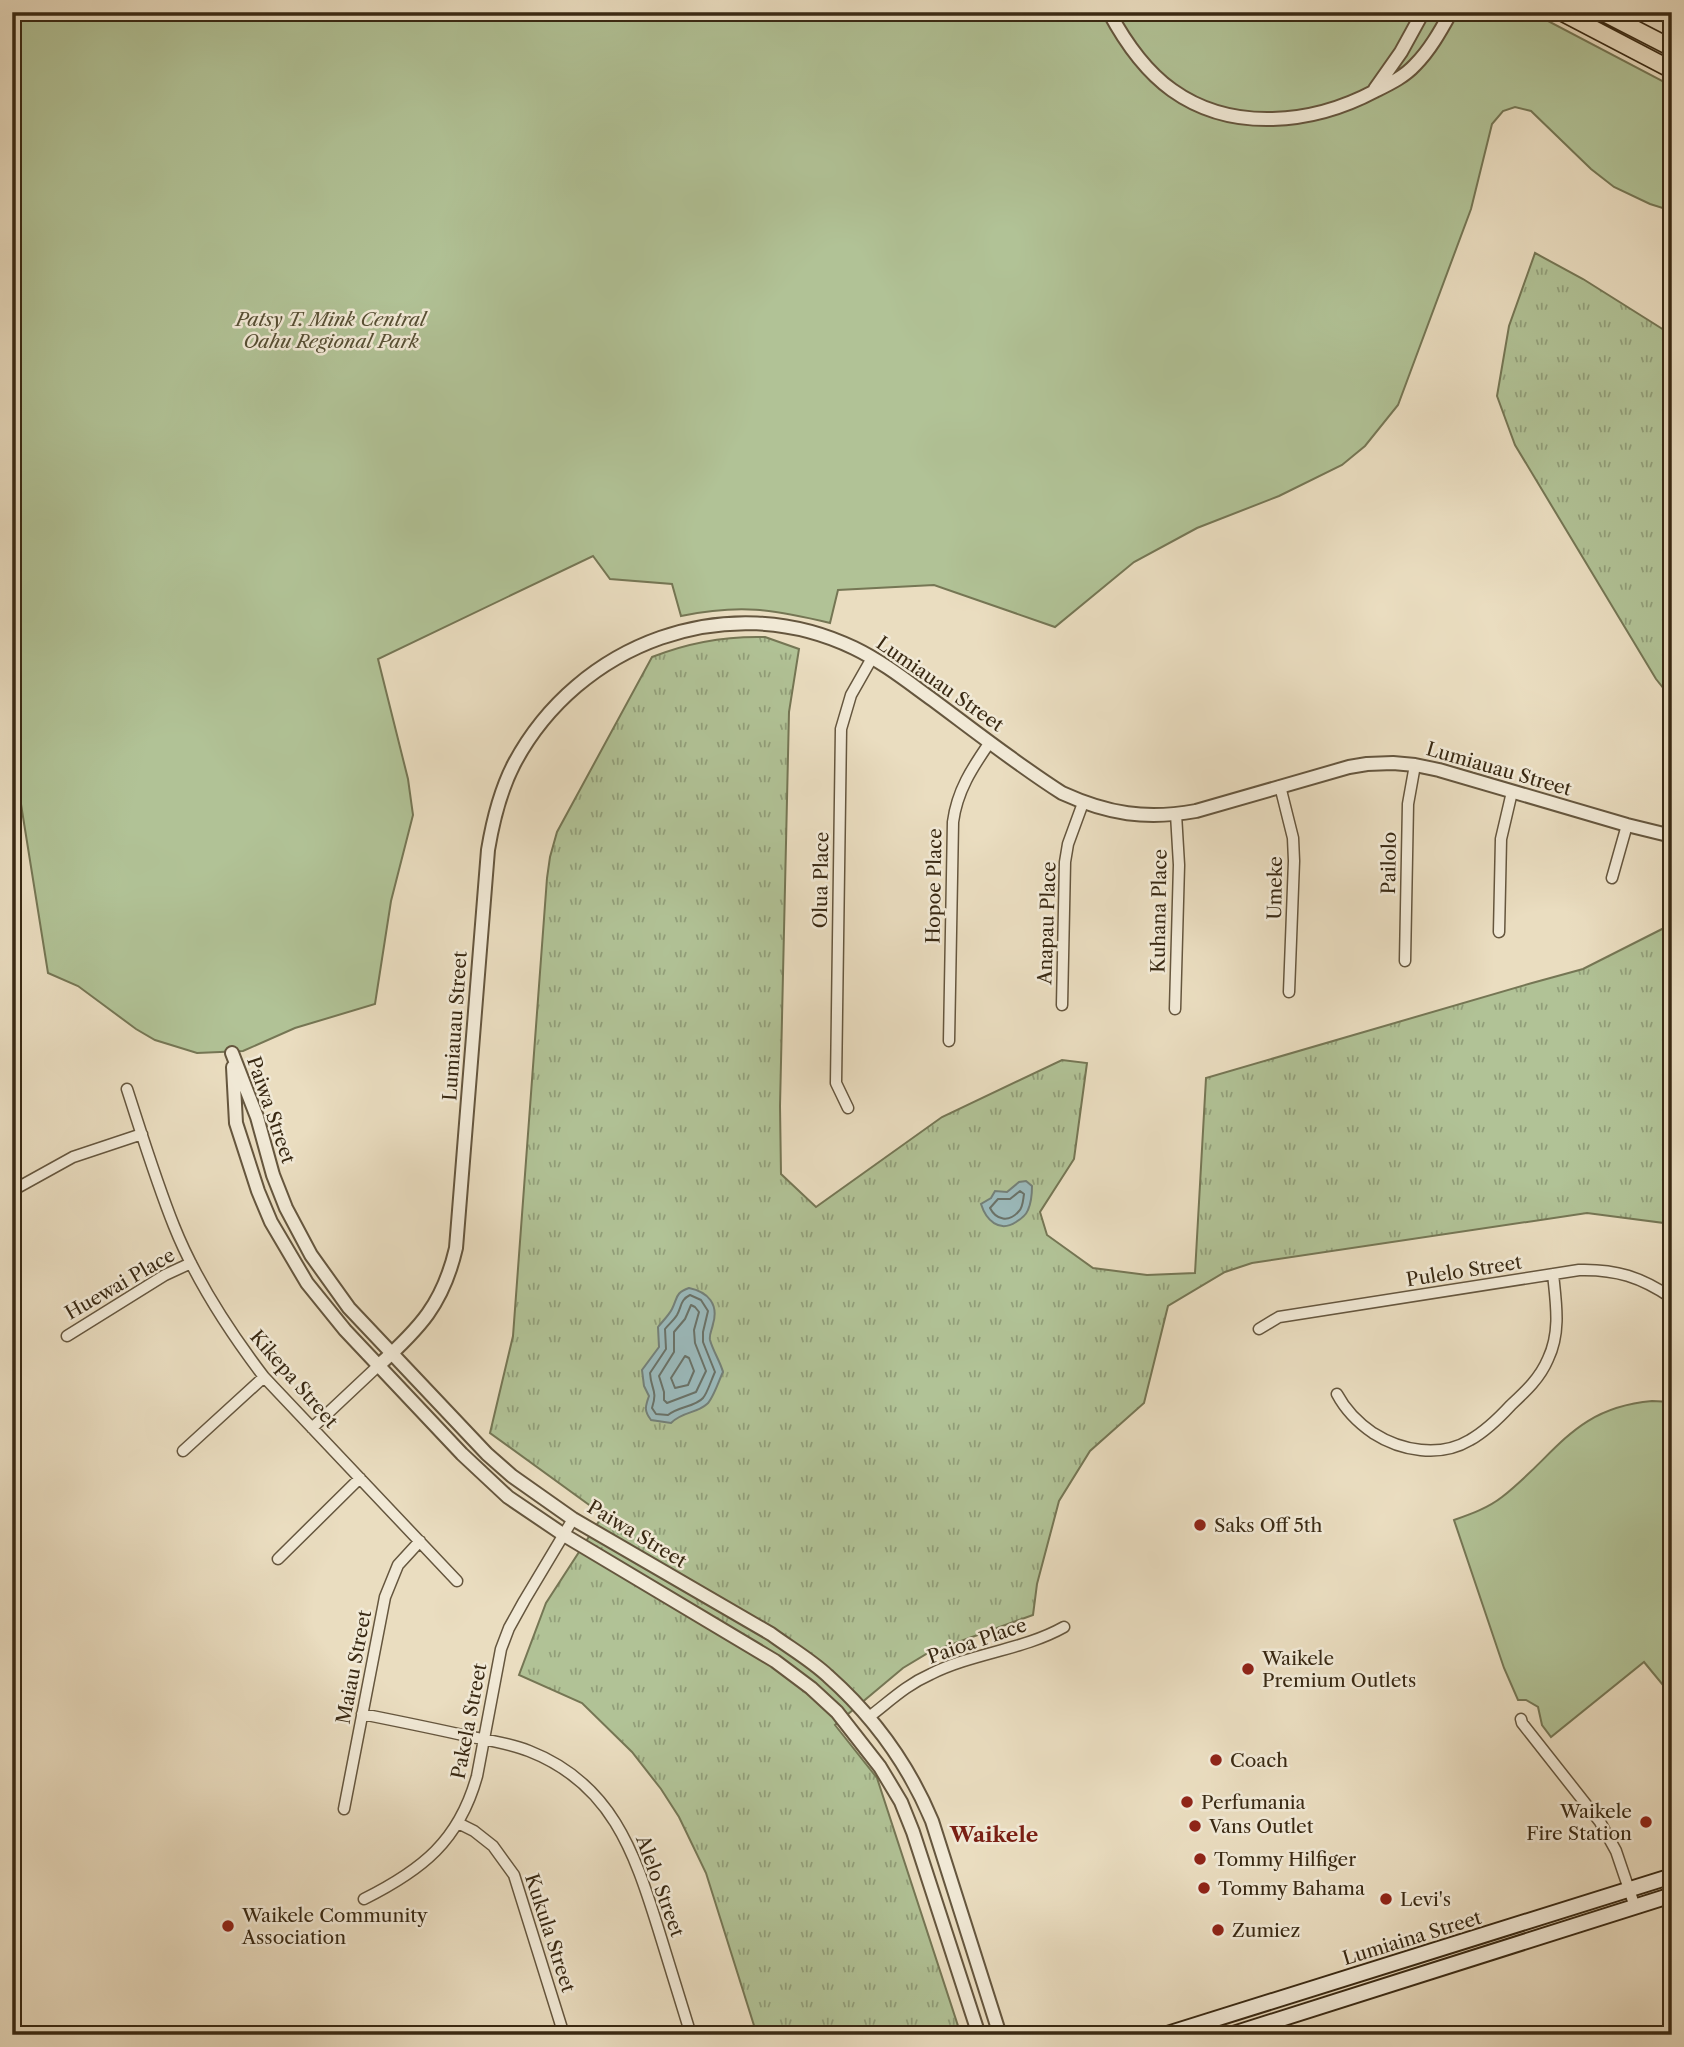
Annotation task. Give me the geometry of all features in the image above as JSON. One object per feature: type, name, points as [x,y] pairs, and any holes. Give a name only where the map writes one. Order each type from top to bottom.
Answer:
[{"type":"main road","points":[[1561,12],[1672,70]]},
{"type":"main road","points":[[1602,12],[1672,48]]},
{"type":"main road","name":"Lumiaina Street","points":[[1164,2035],[1672,1876]]},
{"type":"main road","name":"Lumiaina Street","points":[[1230,2035],[1672,1895]]},
{"type":"street","points":[[1109,12],[1133,54],[1172,90],[1216,113],[1241,118],[1292,118],[1346,105],[1370,94],[1404,75],[1416,64],[1451,12]]},
{"type":"street","points":[[1370,94],[1390,70],[1423,12]]},
{"type":"street","name":"Lumiauau Street","points":[[312,1428],[427,1318],[449,1277],[456,1248],[488,850],[492,823],[512,767],[523,747],[556,704],[594,671],[638,646],[661,636],[727,624],[777,625],[826,637],[872,657],[1062,793],[1083,803],[1124,814],[1144,816],[1196,811],[1349,767],[1393,763],[1415,765],[1672,836]]},
{"type":"street","name":"Olua Place","points":[[848,1108],[836,1083],[841,729],[850,695],[872,657]]},
{"type":"street","name":"Hopoe Place","points":[[948,1041],[954,808],[964,780],[990,742]]},
{"type":"street","name":"Pailolo","points":[[1405,961],[1408,804],[1415,765]]},
{"type":"street","name":"Umeke","points":[[1280,786],[1293,838],[1289,992]]},
{"type":"street","points":[[1499,932],[1502,839],[1512,792]]},
{"type":"street","name":"Anapau Place","points":[[1062,1005],[1065,862],[1068,844],[1083,803]]},
{"type":"street","name":"Kuhana Place","points":[[1175,1009],[1179,888],[1176,814]]},
{"type":"street","points":[[1612,878],[1627,825]]},
{"type":"street","name":"Paiwa Street","points":[[979,2035],[913,1832],[901,1802],[865,1746],[838,1712],[775,1661],[564,1535],[527,1511],[485,1477],[322,1305],[271,1222],[255,1180],[236,1123],[232,1053],[257,1117],[273,1175],[299,1234],[324,1274],[349,1308],[487,1454],[512,1476],[573,1519],[771,1634],[827,1674],[869,1717],[907,1770],[928,1809],[1000,2035]]},
{"type":"street","name":"Kikepa Street","points":[[127,1089],[167,1209],[191,1263],[219,1314],[264,1377],[457,1581]]},
{"type":"street","points":[[17,1188],[73,1157],[142,1135]]},
{"type":"street","name":"Huewai Place","points":[[67,1336],[165,1275],[191,1263]]},
{"type":"street","name":"Pulelo Street","points":[[1259,1329],[1279,1317],[1553,1274],[1601,1270],[1637,1278],[1672,1298]]},
{"type":"street","points":[[1337,1394],[1346,1411],[1383,1439],[1398,1446],[1441,1450],[1468,1441],[1492,1424],[1531,1386],[1548,1359],[1557,1330],[1553,1274]]},
{"type":"street","points":[[183,1451],[264,1377]]},
{"type":"street","points":[[278,1559],[360,1478]]},
{"type":"street","name":"Pakela Street","points":[[364,1899],[413,1872],[453,1833],[473,1792],[501,1649],[509,1628],[573,1519]]},
{"type":"street","name":"Maiau Street","points":[[344,1809],[385,1597],[398,1565],[420,1541]]},
{"type":"street","name":"Paioa Place","points":[[869,1717],[902,1689],[932,1673],[1051,1634],[1064,1627]]},
{"type":"street","points":[[838,1712],[869,1717],[865,1746]]},
{"type":"street","name":"Alelo Street","points":[[362,1714],[484,1739],[528,1751],[551,1762],[585,1786],[625,1836],[638,1865],[691,2035]]},
{"type":"street","points":[[1521,1718],[1522,1723],[1600,1822],[1616,1851],[1635,1907]]},
{"type":"street","name":"Kukula Street","points":[[458,1823],[474,1831],[493,1846],[514,1875],[564,2035]]},
{"type":"green space","name":"Patsy T. Mink Central Oahu Regional Park","points":[[12,12],[1531,12],[1672,86],[1672,211],[1614,187],[1591,169],[1531,111],[1515,107],[1503,111],[1492,124],[1471,209],[1398,405],[1365,446],[1342,465],[1279,496],[1197,528],[1134,562],[1055,627],[934,585],[838,590],[830,623],[791,614],[739,609],[681,616],[672,584],[610,579],[593,556],[378,659],[408,779],[413,815],[391,901],[375,1004],[295,1028],[243,1051],[197,1053],[155,1040],[78,986],[48,973],[20,798],[12,788]]},
{"type":"green space","points":[[1535,253],[1583,279],[1672,335],[1672,699],[1656,679],[1515,445],[1497,396],[1509,326]]},
{"type":"green space","points":[[765,637],[799,649],[789,712],[780,1106],[781,1174],[816,1207],[942,1117],[1062,1060],[1087,1063],[1074,1159],[1040,1212],[1047,1235],[1093,1268],[1147,1275],[1195,1273],[1206,1078],[1583,969],[1672,924],[1672,1224],[1587,1213],[1252,1263],[1225,1272],[1168,1306],[1144,1403],[1090,1451],[1059,1501],[1037,1584],[1033,1615],[928,1653],[903,1668],[835,1725],[877,1778],[961,2035],[757,2035],[706,1873],[679,1817],[661,1789],[632,1752],[582,1703],[519,1675],[546,1603],[603,1515],[490,1433],[513,1336],[550,857],[557,832],[652,657],[707,641]]},
{"type":"green space","points":[[1652,1401],[1672,1402],[1672,1696],[1644,1662],[1551,1737],[1542,1725],[1538,1707],[1526,1700],[1518,1700],[1504,1668],[1454,1520],[1485,1508],[1502,1497],[1585,1423],[1625,1405]]},
{"type":"water","points":[[1026,1181],[1032,1189],[1025,1215],[1004,1226],[990,1220],[981,1204],[991,1198],[995,1191],[1007,1192],[1019,1182]]},
{"type":"water","points":[[689,1288],[702,1292],[713,1305],[710,1340],[723,1372],[711,1398],[703,1407],[680,1416],[671,1423],[651,1420],[646,1411],[649,1396],[644,1386],[642,1370],[659,1347],[658,1327],[671,1311],[679,1294]]},
{"type":"place","name":"Saks Off 5th","points":[[1200,1525]]},
{"type":"place","name":"Waikele Premium Outlets","points":[[1248,1669]]},
{"type":"place","name":"Coach","points":[[1216,1760]]},
{"type":"place","name":"Perfumania","points":[[1187,1802]]},
{"type":"place","name":"Waikele Fire Station","points":[[1646,1822]]},
{"type":"place","name":"Vans Outlet","points":[[1195,1826]]},
{"type":"place","name":"Tommy Hilfiger","points":[[1200,1859]]},
{"type":"place","name":"Tommy Bahama","points":[[1204,1888]]},
{"type":"place","name":"Levi's","points":[[1386,1899]]},
{"type":"place","name":"Waikele Community Association","points":[[228,1926]]},
{"type":"place","name":"Zumiez","points":[[1218,1930]]},
{"type":"district","name":"Waikele","points":[[994,1834]]}]
